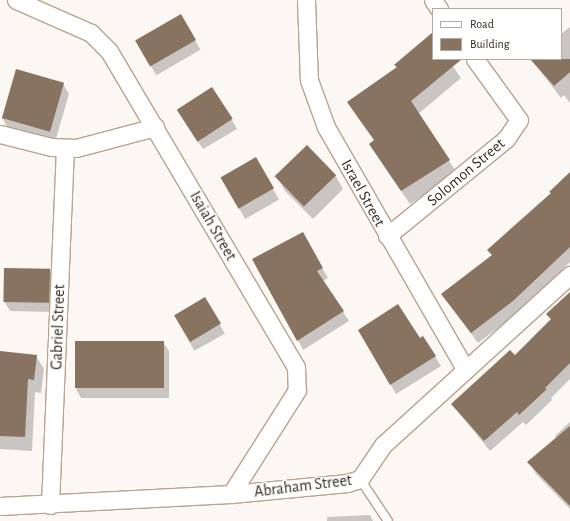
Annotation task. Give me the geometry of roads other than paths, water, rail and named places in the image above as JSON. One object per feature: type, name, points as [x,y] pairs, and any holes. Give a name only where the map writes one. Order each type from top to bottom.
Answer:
[{"type":"street","name":"Isaiah Street","points":[[16,0],[91,33],[109,51],[296,367],[297,390],[231,494]]},
{"type":"street","name":"Israel Street","points":[[306,0],[309,80],[326,127],[387,236],[466,370]]},
{"type":"street","name":"Solomon Street","points":[[387,236],[506,139],[519,120],[476,60]]},
{"type":"street","points":[[0,134],[65,148],[87,146],[155,127]]},
{"type":"street","name":"Gabriel Street","points":[[50,505],[65,148]]},
{"type":"street","name":"Abraham Street","points":[[0,506],[50,505],[231,494],[347,483],[360,479],[383,445],[570,275]]},
{"type":"lane","points":[[360,479],[388,521]]}]
